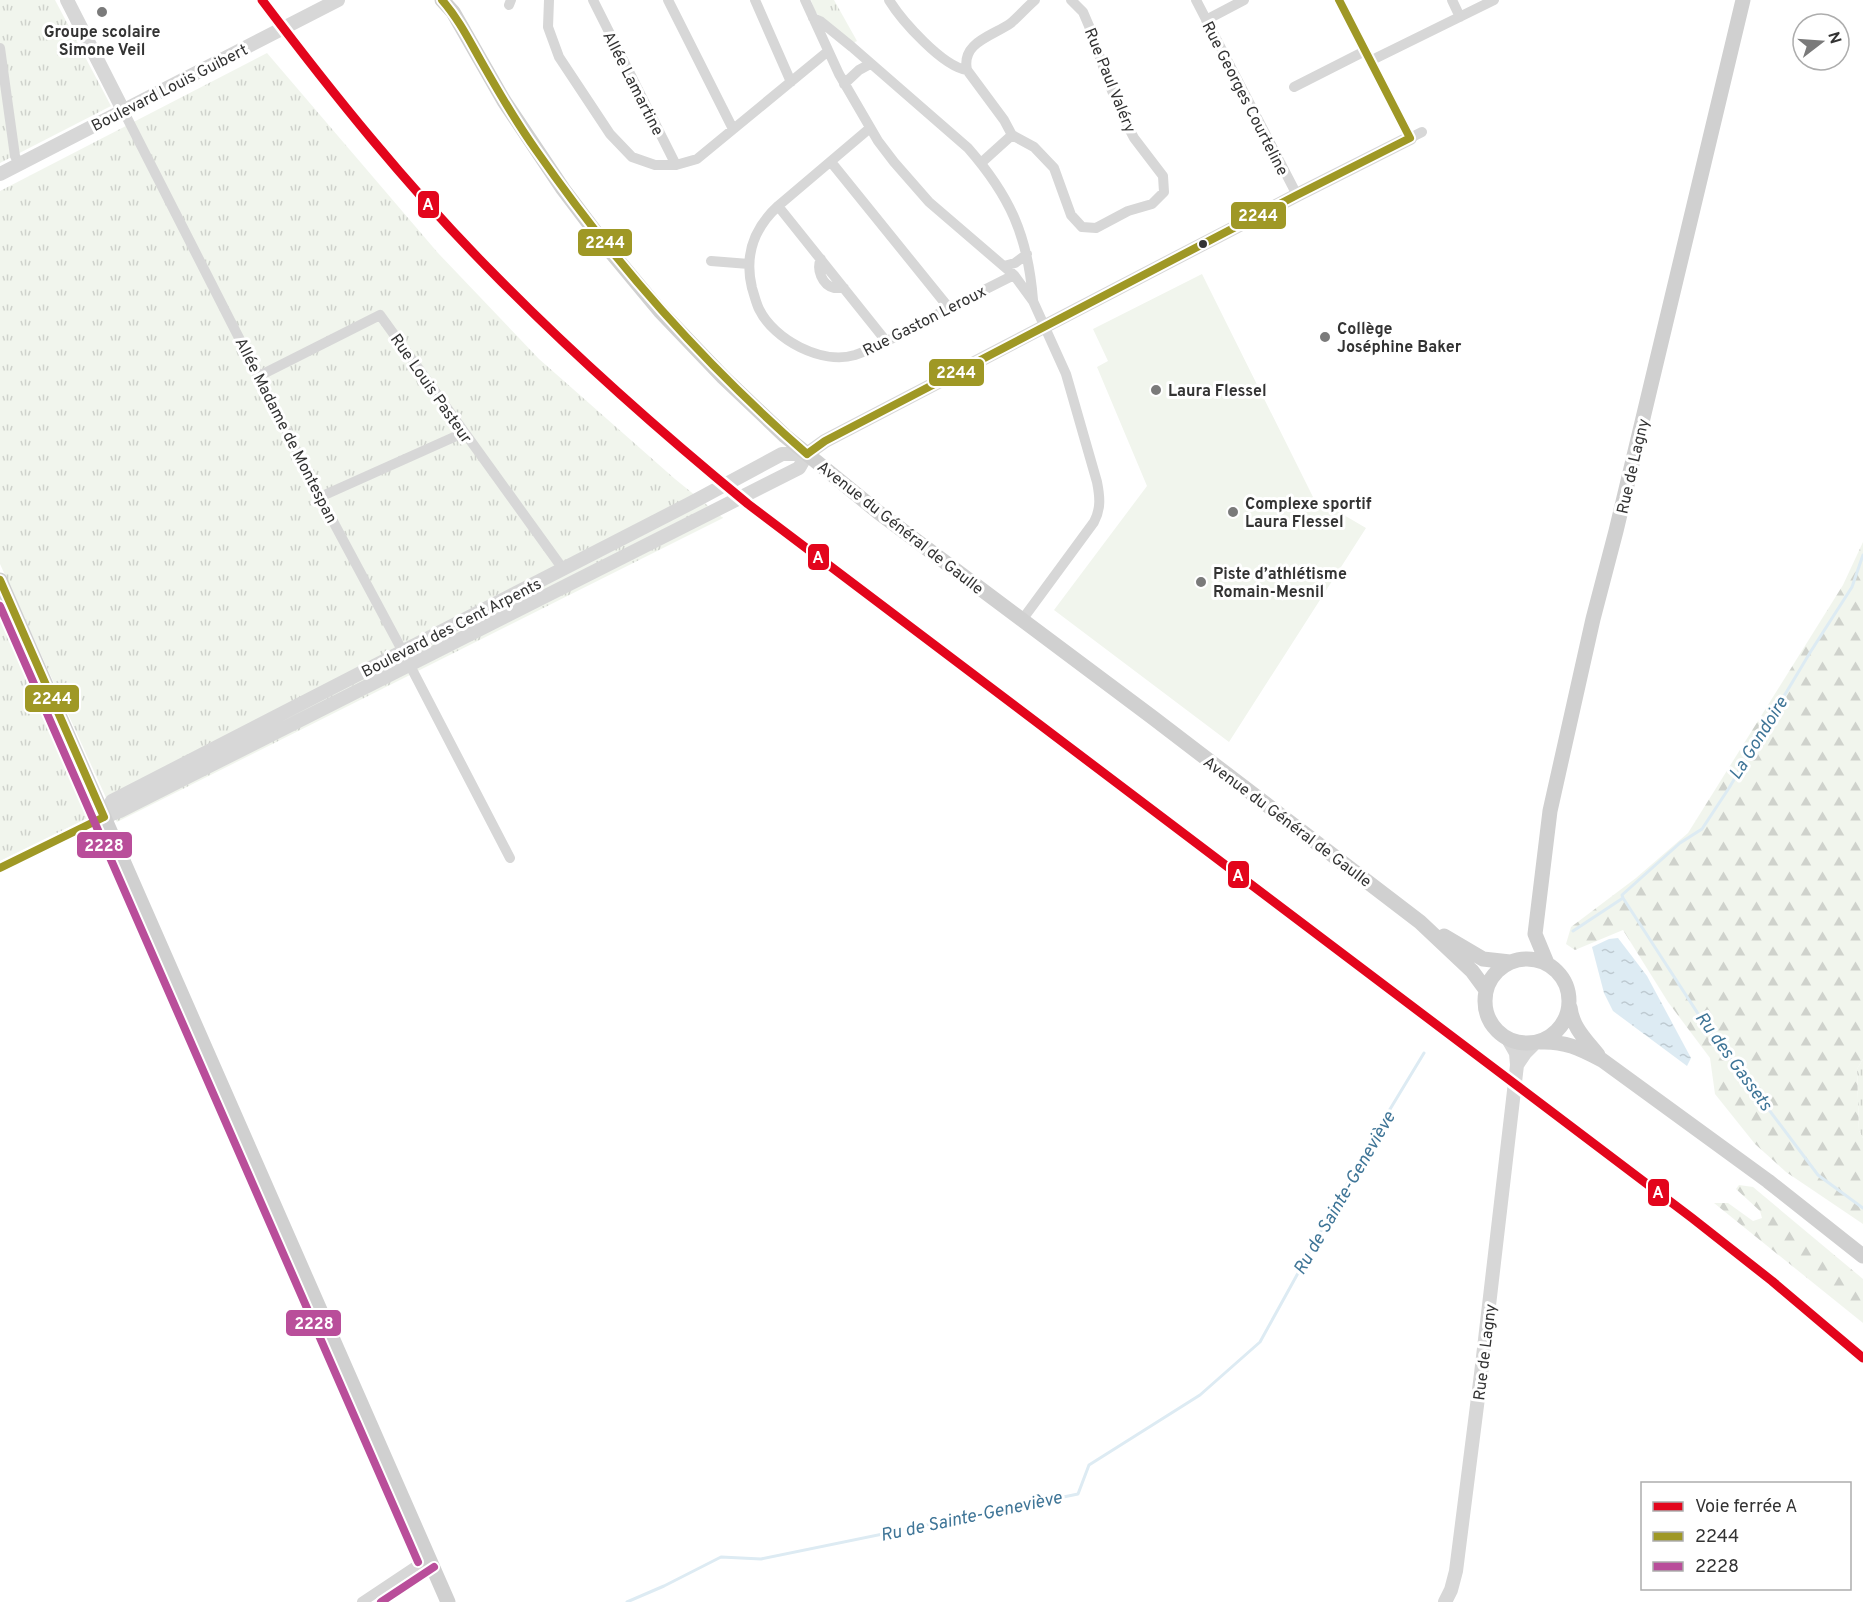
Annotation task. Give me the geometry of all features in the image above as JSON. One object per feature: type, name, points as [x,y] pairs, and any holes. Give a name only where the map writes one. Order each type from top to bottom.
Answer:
[{"type":"main road","name":"Rue de Lagny","points":[[1513,961],[1534,934],[1550,811],[1557,777],[1743,0]]},
{"type":"main road","name":"Avenue du Général de Gaulle","points":[[448,4],[532,145],[606,246],[660,311],[723,377],[807,454],[878,512],[1420,922],[1472,971],[1486,990]]},
{"type":"main road","points":[[0,580],[448,1602]]},
{"type":"main road","name":"Avenue du Général de Gaulle","points":[[1420,922],[1483,959],[1513,961]]},
{"type":"main road","points":[[1534,934],[1547,963],[1565,981],[1569,993],[1571,1018],[1579,1032],[1602,1060]]},
{"type":"main road","points":[[1547,963],[1527,959],[1513,961],[1495,974],[1486,990],[1485,1004],[1488,1018],[1496,1030],[1508,1039],[1521,1043],[1557,1041],[1602,1060],[1768,1181],[1863,1256]]},
{"type":"main road","points":[[1537,1042],[1551,1036],[1560,1028],[1569,1006]]},
{"type":"street","name":"Allée Madame de Montespan","points":[[67,0],[320,497],[510,858]]},
{"type":"street","name":"Boulevard Louis Guibert","points":[[0,174],[338,0]]},
{"type":"street","points":[[549,0],[548,27],[559,57],[610,134],[632,158],[655,165],[676,165],[697,159],[827,52]]},
{"type":"street","name":"Allée Lamartine","points":[[593,0],[676,165]]},
{"type":"street","points":[[668,0],[734,129]]},
{"type":"street","points":[[755,0],[791,82]]},
{"type":"street","points":[[805,0],[827,52],[870,128],[894,162],[929,202],[1014,275],[1034,301],[1066,374],[1097,482],[1099,513],[1022,620]]},
{"type":"street","points":[[889,0],[909,25],[943,60],[967,70],[965,63],[967,55],[974,45],[1012,22],[1035,0]]},
{"type":"street","name":"Rue Paul Valéry","points":[[967,70],[1004,120],[1012,135],[1034,147],[1053,168],[1071,215],[1082,227],[1096,228],[1128,211],[1152,204],[1164,192],[1163,177],[1134,138],[1110,87],[1083,12],[1071,0]]},
{"type":"street","name":"Rue Georges Courteline","points":[[1196,0],[1297,195]]},
{"type":"street","points":[[1206,20],[1244,0]]},
{"type":"street","points":[[1339,0],[1367,56],[1416,135]]},
{"type":"street","points":[[1452,0],[1460,17]]},
{"type":"street","points":[[1294,87],[1460,17],[1494,0]]},
{"type":"street","points":[[813,18],[820,21],[951,133],[981,163],[1002,192],[1022,236],[1032,278],[1034,301]]},
{"type":"street","points":[[0,48],[15,156],[19,164]]},
{"type":"street","points":[[844,84],[859,70],[870,64]]},
{"type":"street","name":"Rue Gaston Leroux","points":[[870,128],[778,206],[766,218],[754,238],[749,264],[752,285],[759,310],[774,329],[800,348],[823,357],[854,356],[1014,275]]},
{"type":"street","points":[[981,163],[1012,135]]},
{"type":"street","name":"Boulevard des Cent Arpents","points":[[0,868],[104,817],[112,801],[799,468],[807,454],[825,441],[1416,135]]},
{"type":"street","points":[[831,162],[949,308]]},
{"type":"street","points":[[778,206],[886,341]]},
{"type":"street","points":[[1004,266],[1015,263],[1027,254]]},
{"type":"street","points":[[711,261],[749,264]]},
{"type":"street","name":"Rue Louis Pasteur","points":[[259,376],[380,315],[563,569]]},
{"type":"street","points":[[320,497],[463,433]]},
{"type":"street","name":"Boulevard des Cent Arpents","points":[[406,658],[563,569],[782,454],[807,454]]},
{"type":"street","points":[[1508,1039],[1516,1053],[1517,1065]]},
{"type":"street","points":[[1517,1065],[1525,1053],[1537,1042]]},
{"type":"street","name":"Rue de Lagny","points":[[1445,1602],[1456,1571],[1482,1374],[1517,1065]]},
{"type":"street","points":[[362,1602],[428,1558]]},
{"type":"green space","points":[[0,0],[55,0],[111,106],[0,163]]},
{"type":"green space","points":[[811,0],[834,0],[857,41],[853,43],[815,12]]},
{"type":"green space","points":[[267,53],[438,253],[539,359],[675,479],[723,518],[117,822],[0,564],[0,191]]},
{"type":"green space","name":"Complexe sportif Laura Flessel","points":[[1202,274],[1313,497],[1366,528],[1229,742],[1054,610],[1147,486],[1097,367],[1108,361],[1093,329]]},
{"type":"green space","points":[[1863,542],[1863,1059],[1857,1069],[1859,1131],[1863,1138],[1863,1224],[1786,1172],[1755,1144],[1715,1094],[1710,1058],[1668,1002],[1623,930],[1575,950],[1566,944],[1571,927],[1636,878],[1688,833],[1843,585]]},
{"type":"green space","points":[[0,616],[94,815],[0,861]]},
{"type":"green space","points":[[1863,1059],[1863,1138],[1859,1131],[1857,1069]]},
{"type":"green space","points":[[1739,1185],[1753,1187],[1863,1279],[1863,1323],[1714,1203],[1728,1203],[1753,1221],[1762,1218],[1760,1211],[1736,1189]]},
{"type":"water","points":[[1618,938],[1647,976],[1691,1058],[1687,1066],[1613,1011],[1604,993],[1592,947],[1609,939]]},
{"type":"waterway","name":"La Gondoire","points":[[1623,898],[1622,895],[1680,843],[1702,829],[1852,587],[1863,555]]},
{"type":"waterway","name":"Ru des Gassets","points":[[1623,898],[1706,1026],[1818,1175],[1863,1208]]},
{"type":"waterway","name":"Ru de Sainte-Geneviève","points":[[1573,931],[1623,898]]},
{"type":"waterway","name":"Ru de Sainte-Geneviève","points":[[627,1602],[721,1557],[761,1559],[1078,1494],[1089,1465],[1200,1395],[1260,1342],[1372,1139],[1424,1053]]},
{"type":"rail line","name":"A","points":[[262,0],[316,70],[429,206],[552,331],[681,448],[748,504],[1692,1218],[1772,1281],[1863,1358]]},
{"type":"transit line","name":"2244","points":[[442,0],[463,29],[529,139],[597,233],[696,348],[807,454]]},
{"type":"transit line","name":"2244","points":[[1339,0],[1410,138]]},
{"type":"transit line","name":"2244","points":[[807,454],[825,441],[1410,138]]},
{"type":"transit line","name":"2244","points":[[0,580],[104,817]]},
{"type":"transit line","name":"2228","points":[[0,606],[418,1562]]},
{"type":"transit line","name":"2244","points":[[0,868],[104,817]]},
{"type":"transit line","name":"2228","points":[[381,1602],[434,1567]]},
{"type":"place","name":"Groupe scolaire Simone Veil","points":[[102,12]]},
{"type":"place","name":"Collège Joséphine Baker","points":[[1325,337]]},
{"type":"place","name":"Laura Flessel","points":[[1156,390]]},
{"type":"place","name":"Complexe sportif Laura Flessel","points":[[1233,512]]},
{"type":"place","name":"Piste d’athlétisme Romain-Mesnil","points":[[1201,582]]}]
